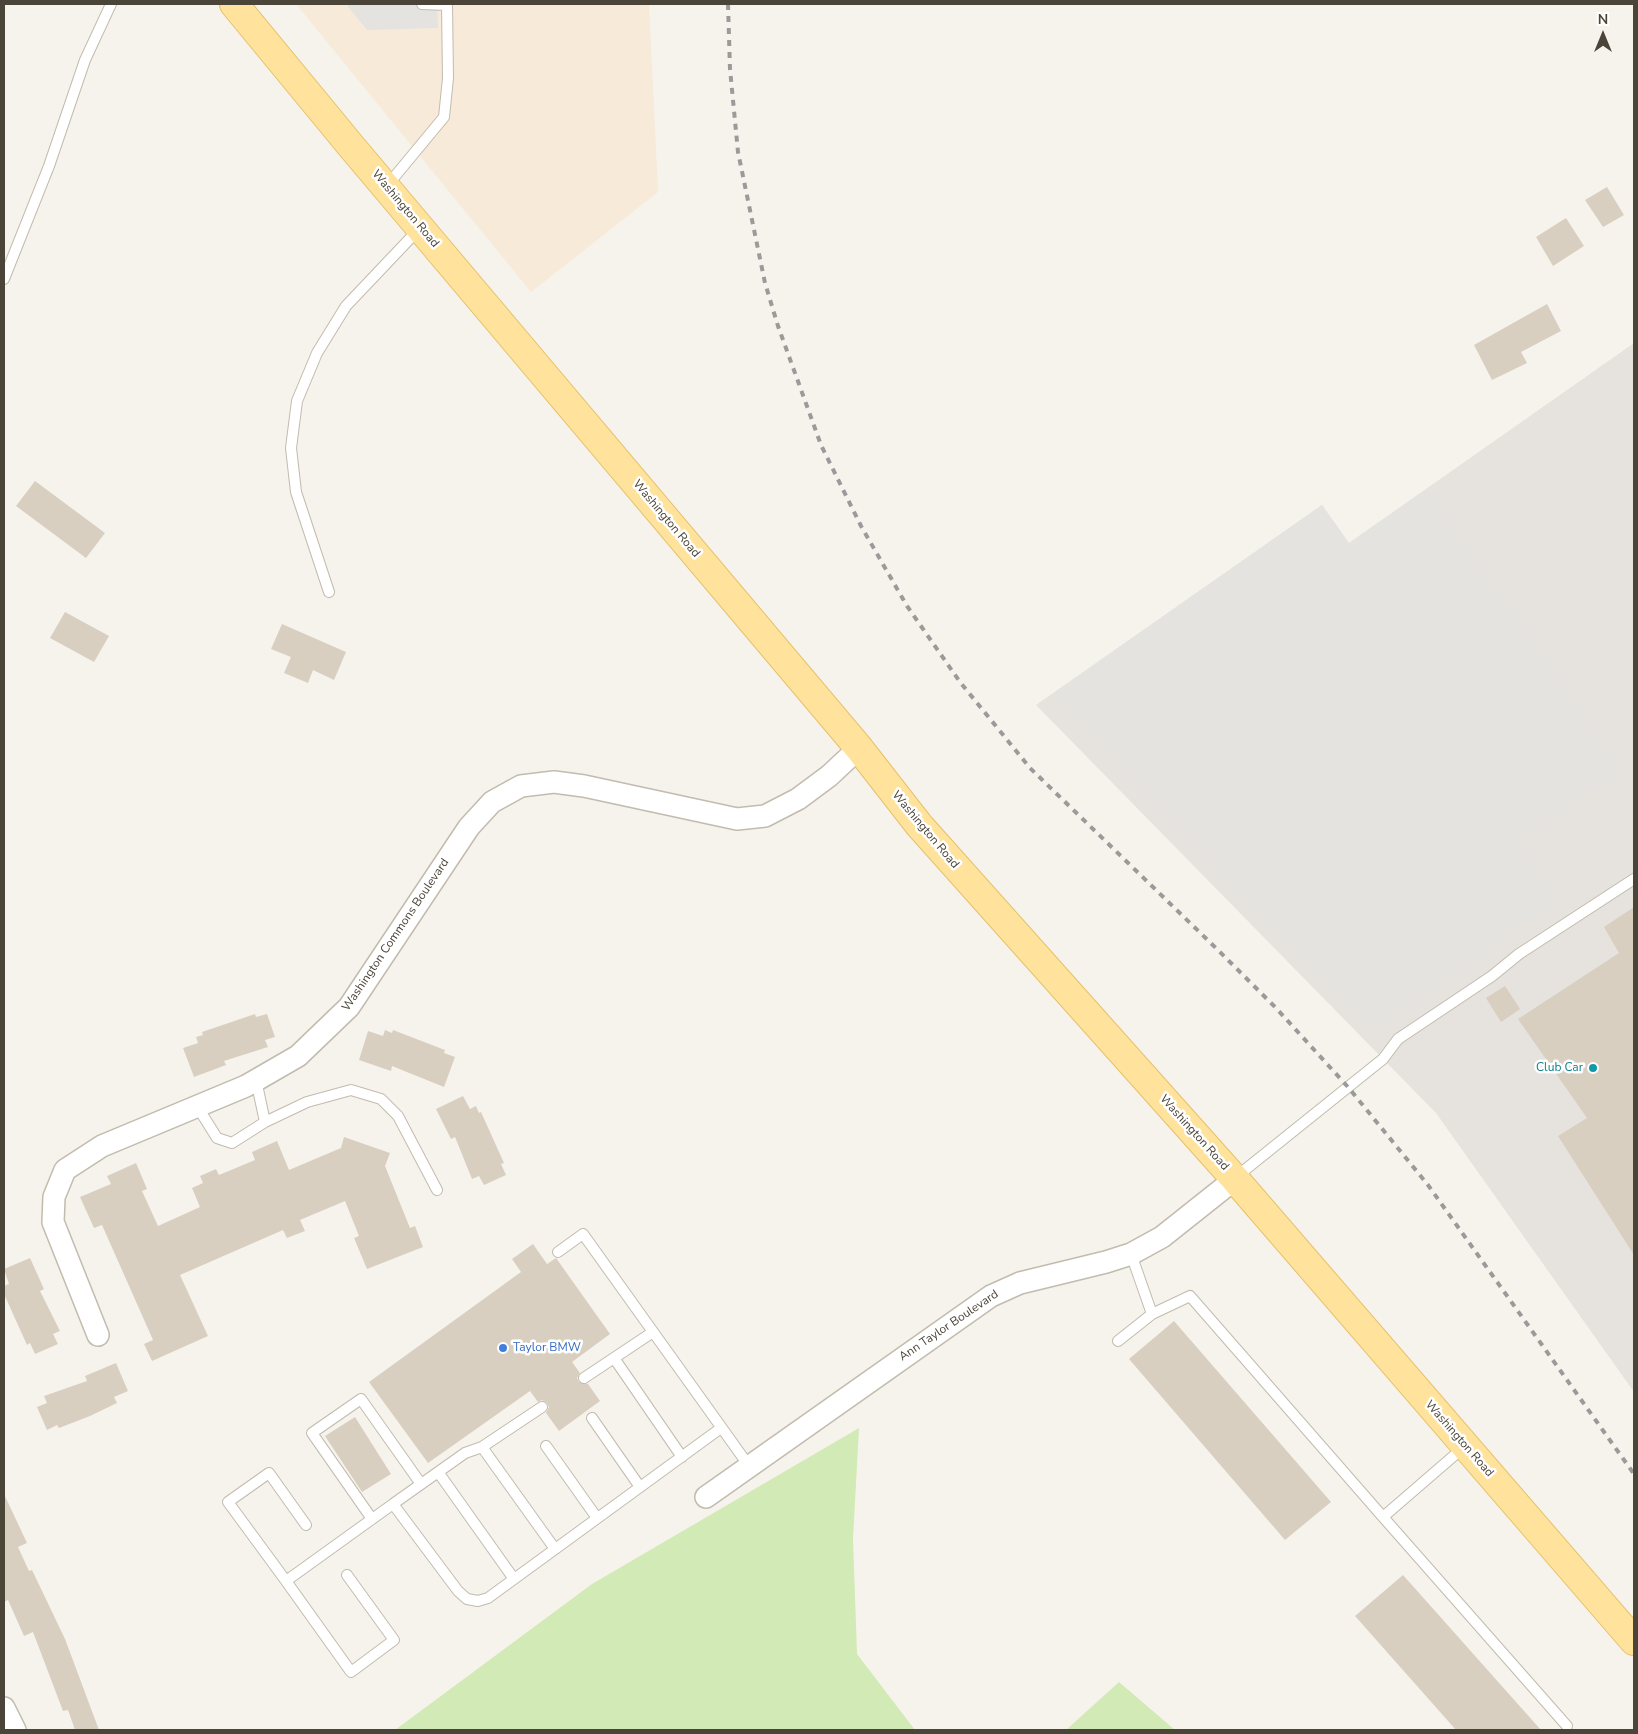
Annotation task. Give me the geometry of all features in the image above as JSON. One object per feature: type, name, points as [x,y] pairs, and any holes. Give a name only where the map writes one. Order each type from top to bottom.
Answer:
[{"type":"main road","name":"Washington Road","points":[[234,4],[859,748],[919,825],[1235,1179],[1634,1641]]},
{"type":"street","name":"Washington Commons Boulevard","points":[[98,1335],[53,1222],[54,1197],[65,1170],[102,1146],[256,1080],[298,1056],[349,1007],[469,826],[492,802],[521,786],[554,782],[584,786],[736,819],[765,816],[798,799],[829,776],[859,748]]},
{"type":"street","name":"Ann Taylor Boulevard","points":[[706,1498],[991,1296],[1020,1283],[1131,1254],[1162,1236],[1235,1179]]},
{"type":"street","points":[[4,1708],[15,1730]]},
{"type":"lane","points":[[4,278],[49,166],[85,60],[112,4]]},
{"type":"lane","points":[[386,187],[444,117],[448,78],[447,4],[422,4]]},
{"type":"lane","points":[[329,592],[296,492],[292,448],[297,401],[317,353],[346,306],[420,227]]},
{"type":"lane","points":[[1235,1179],[1383,1059],[1398,1039],[1492,976],[1519,954],[1634,879]]},
{"type":"lane","points":[[256,1080],[265,1122]]},
{"type":"lane","points":[[198,1106],[217,1138],[232,1142],[265,1122],[307,1102],[351,1090],[381,1099],[398,1116],[437,1190]]},
{"type":"lane","points":[[558,1252],[583,1234],[749,1466]]},
{"type":"lane","points":[[1131,1254],[1152,1314]]},
{"type":"lane","points":[[1118,1341],[1152,1314],[1190,1296],[1567,1726]]},
{"type":"lane","points":[[584,1378],[653,1332]]},
{"type":"lane","points":[[614,1358],[682,1457]]},
{"type":"lane","points":[[372,1519],[312,1433],[361,1399],[421,1484]]},
{"type":"lane","points":[[286,1581],[465,1453],[482,1447],[542,1407]]},
{"type":"lane","points":[[592,1418],[640,1487]]},
{"type":"lane","points":[[393,1504],[458,1591],[467,1599],[478,1601],[488,1598],[722,1428]]},
{"type":"lane","points":[[546,1446],[597,1518]]},
{"type":"lane","points":[[1383,1517],[1464,1446]]},
{"type":"lane","points":[[482,1447],[555,1549]]},
{"type":"lane","points":[[438,1472],[514,1579]]},
{"type":"lane","points":[[306,1524],[269,1473],[228,1502],[351,1672],[394,1640],[347,1575]]},
{"type":"shaded area","points":[[296,4],[649,4],[658,192],[531,292]]},
{"type":"shaded area","points":[[346,4],[437,4],[438,28],[367,30]]},
{"type":"shaded area","points":[[1634,343],[1634,1392],[1436,1113],[1036,705],[1322,505],[1349,543]]},
{"type":"shaded area","points":[[1425,490],[1620,772],[1511,841],[1557,899],[1369,1029],[1055,692],[1322,505],[1349,543]]},
{"type":"green space","points":[[859,1428],[853,1539],[857,1654],[915,1730],[395,1730],[592,1584]]},
{"type":"green space","points":[[1119,1682],[1175,1730],[1066,1730]]},
{"type":"building","points":[[1607,187],[1624,215],[1603,227],[1585,200]]},
{"type":"building","points":[[1566,218],[1584,246],[1553,266],[1536,237]]},
{"type":"building","points":[[1547,304],[1561,331],[1521,352],[1527,363],[1492,380],[1474,345]]},
{"type":"building","points":[[35,481],[105,533],[86,558],[16,506]]},
{"type":"building","points":[[65,612],[109,636],[94,662],[50,638]]},
{"type":"building","points":[[282,624],[346,652],[334,680],[313,670],[308,683],[284,673],[291,657],[271,649]]},
{"type":"building","name":"Club Car","points":[[1634,907],[1634,1255],[1558,1136],[1587,1118],[1518,1019],[1619,953],[1604,927]]},
{"type":"building","points":[[1505,986],[1520,1009],[1501,1022],[1486,998]]},
{"type":"building","points":[[255,1014],[256,1017],[267,1014],[275,1037],[265,1040],[268,1047],[224,1061],[226,1065],[194,1077],[183,1048],[198,1043],[196,1037],[203,1035],[202,1032]]},
{"type":"building","points":[[385,1030],[392,1033],[393,1030],[445,1050],[444,1053],[455,1057],[444,1087],[392,1066],[391,1071],[359,1060],[368,1031],[383,1036]]},
{"type":"building","points":[[463,1096],[470,1109],[476,1106],[479,1113],[481,1112],[504,1163],[501,1164],[506,1175],[484,1185],[479,1176],[472,1179],[455,1137],[451,1139],[436,1109]]},
{"type":"building","points":[[344,1137],[390,1153],[385,1166],[410,1228],[415,1226],[423,1247],[367,1269],[354,1238],[359,1236],[345,1201],[300,1220],[305,1231],[287,1238],[283,1230],[180,1275],[208,1336],[152,1361],[144,1344],[153,1340],[102,1225],[94,1228],[80,1197],[111,1184],[107,1176],[136,1163],[147,1189],[142,1191],[158,1226],[200,1207],[192,1188],[203,1183],[200,1176],[216,1169],[219,1175],[255,1160],[252,1152],[277,1141],[289,1170],[341,1148]]},
{"type":"building","name":"Taylor BMW","points":[[533,1244],[547,1264],[556,1258],[610,1334],[572,1362],[580,1373],[577,1378],[579,1382],[588,1384],[600,1401],[559,1431],[546,1413],[549,1407],[547,1403],[542,1400],[538,1402],[530,1391],[428,1463],[369,1382],[521,1272],[512,1259]]},
{"type":"building","points":[[30,1258],[44,1289],[40,1291],[60,1331],[53,1334],[58,1344],[35,1354],[30,1343],[27,1345],[4,1294],[4,1286],[9,1284],[4,1269]]},
{"type":"building","points":[[1174,1321],[1331,1502],[1285,1540],[1129,1359]]},
{"type":"building","points":[[116,1363],[128,1391],[114,1397],[117,1403],[59,1428],[57,1425],[47,1430],[37,1407],[47,1403],[44,1396],[87,1381],[85,1376]]},
{"type":"building","points":[[355,1417],[391,1474],[362,1492],[325,1436]]},
{"type":"building","points":[[4,1494],[27,1543],[18,1547],[29,1571],[32,1570],[65,1639],[99,1730],[75,1730],[68,1710],[63,1711],[33,1632],[24,1636],[8,1600],[4,1602]]},
{"type":"building","points":[[1403,1575],[1541,1730],[1456,1730],[1355,1616]]},
{"type":"railway","points":[[728,4],[730,69],[738,152],[765,283],[778,326],[821,445],[861,526],[907,606],[960,682],[1030,768],[1276,1008],[1348,1087],[1428,1185],[1634,1474]]},
{"type":"place","name":"Club Car","points":[[1593,1068]]},
{"type":"place","name":"Taylor BMW","points":[[503,1348]]}]
